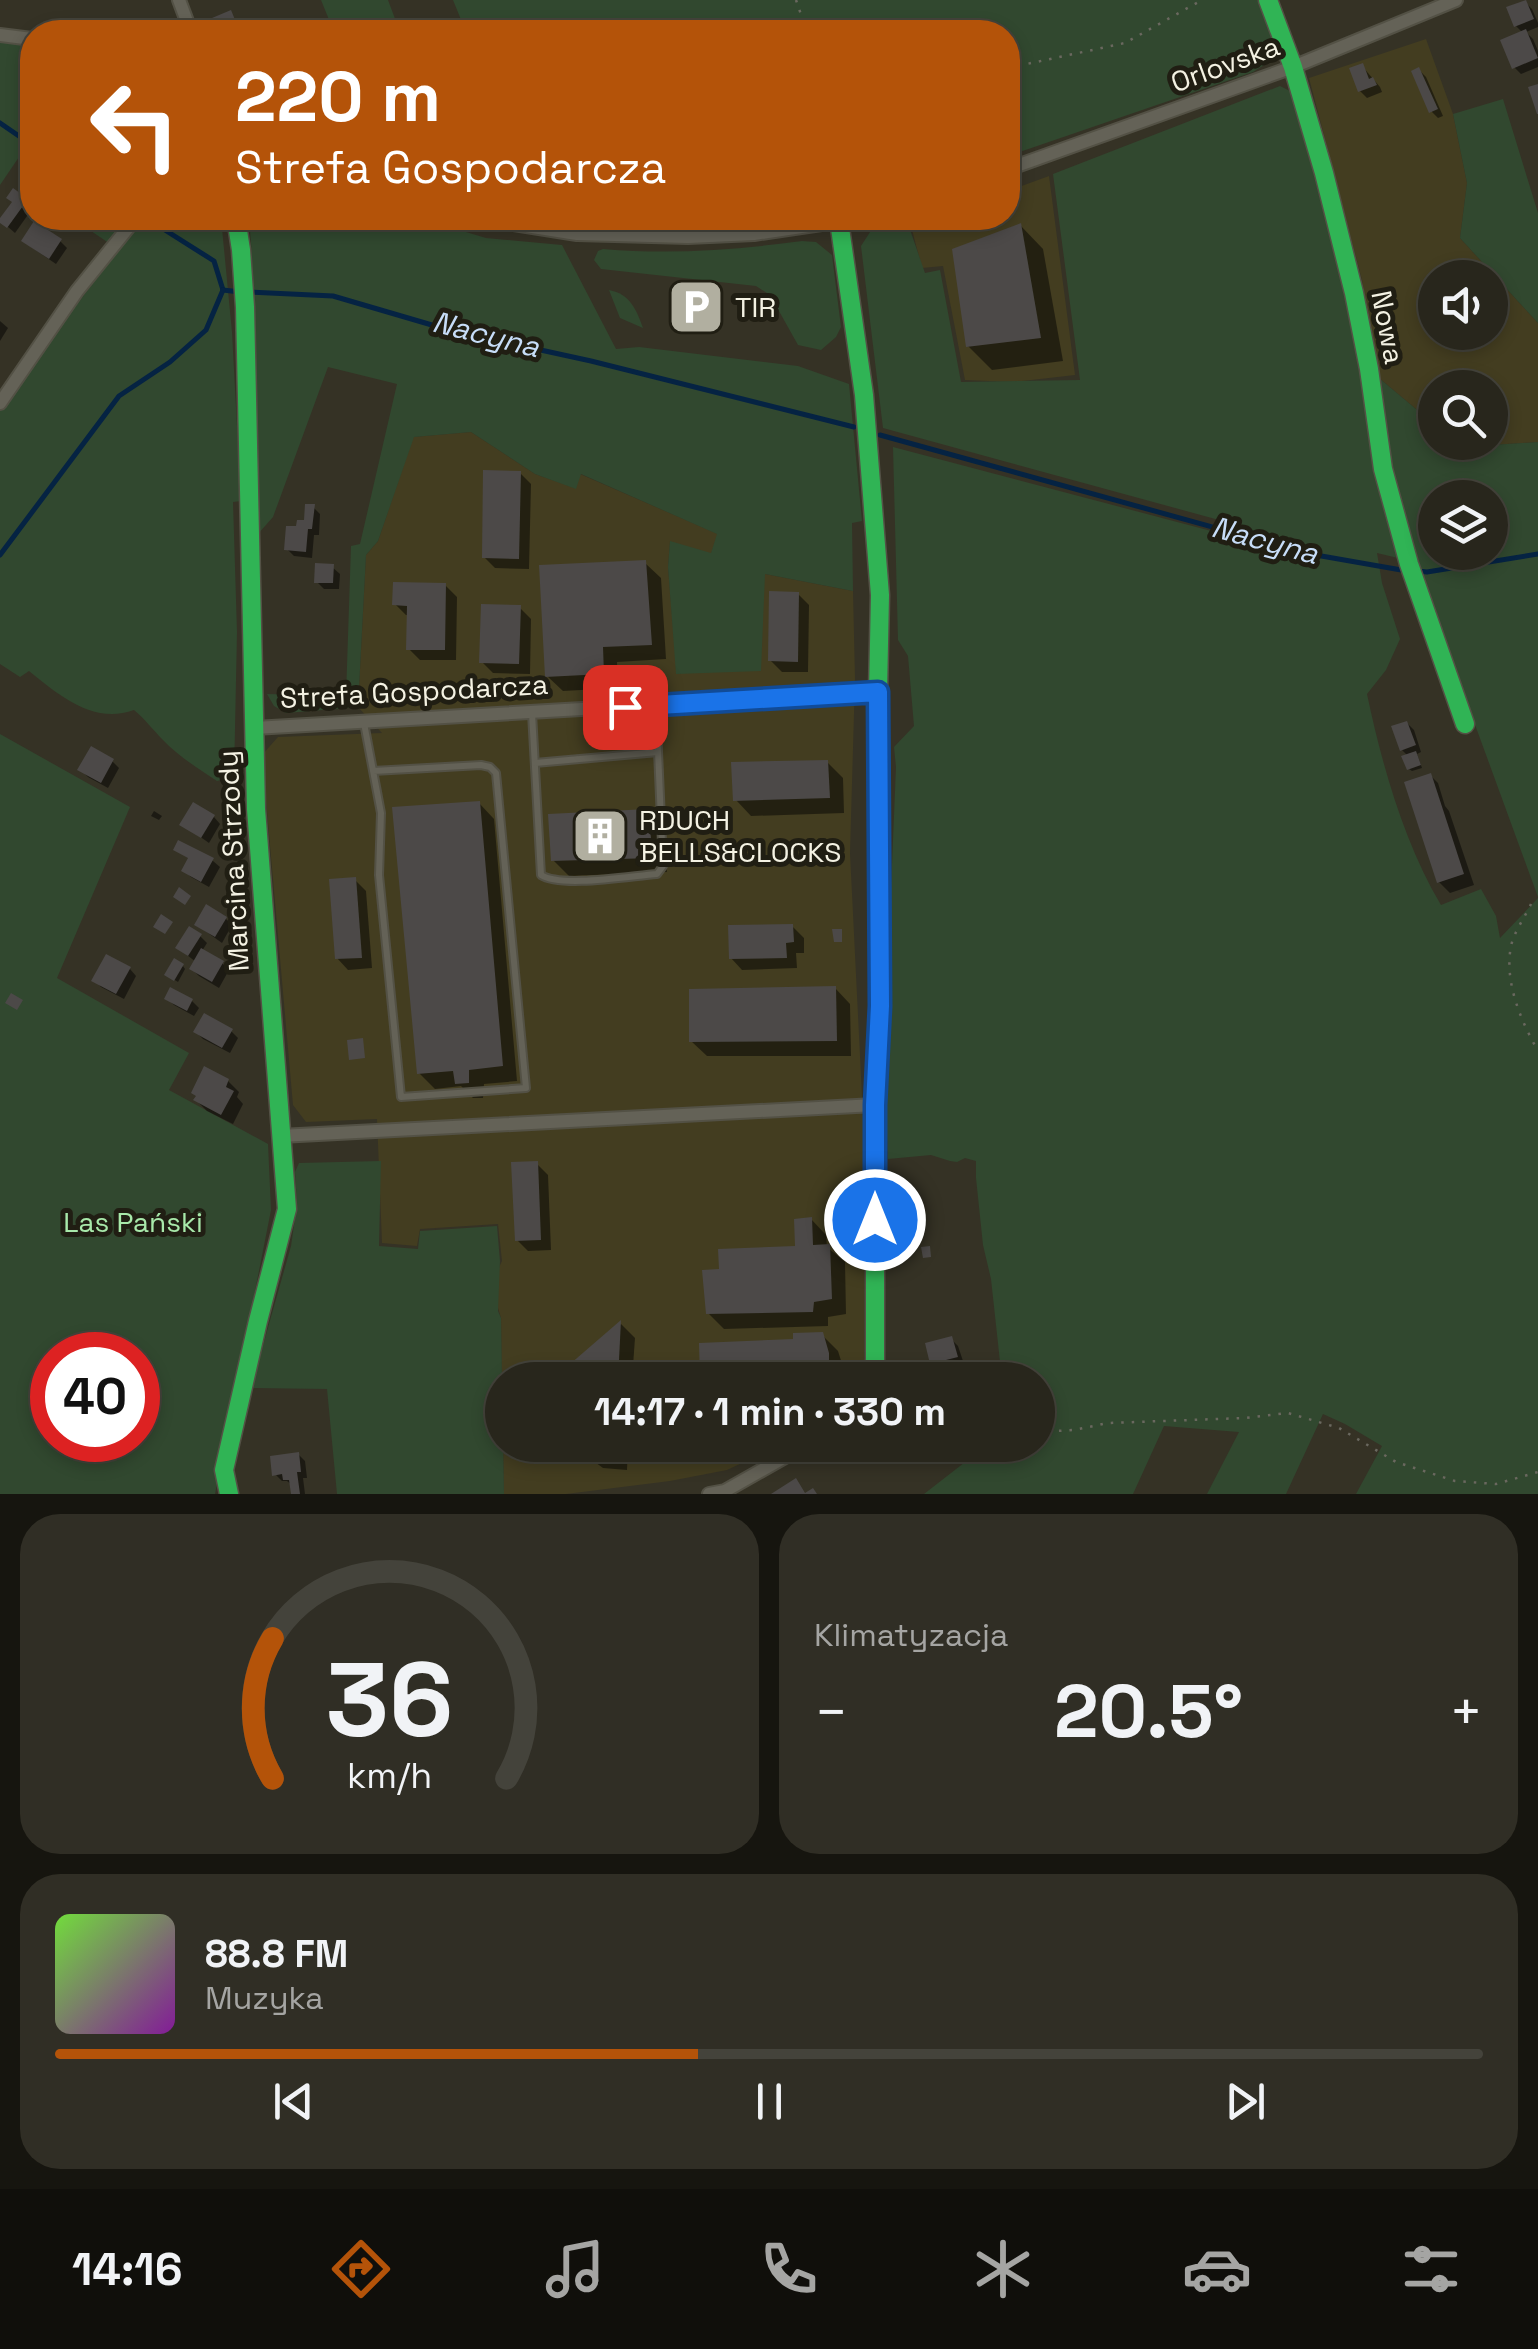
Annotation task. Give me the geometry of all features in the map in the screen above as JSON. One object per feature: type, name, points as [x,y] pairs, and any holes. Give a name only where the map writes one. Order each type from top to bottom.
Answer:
[{"type":"street","name":"Nowa","points":[[1268,0],[1293,67],[1354,293],[1383,469],[1411,572],[1464,724]]},
{"type":"street","name":"Orlovska","points":[[1020,164],[1293,67],[1456,0]]},
{"type":"street","points":[[0,402],[77,291],[125,230]]},
{"type":"street","name":"Marcina Strzody","points":[[228,1494],[224,1470],[287,1208],[260,880],[245,306],[237,230]]},
{"type":"street","points":[[552,230],[688,237],[780,230]]},
{"type":"street","points":[[840,230],[864,396],[880,595],[880,1006],[875,1105],[874,1362]]},
{"type":"street","name":"Strefa Gospodarcza","points":[[254,728],[878,692]]},
{"type":"street","points":[[280,1136],[875,1105]]},
{"type":"street","points":[[709,1494],[726,1491],[776,1462]]},
{"type":"lane","points":[[532,712],[541,875],[562,881],[656,874],[663,866],[656,705]]},
{"type":"lane","points":[[364,722],[373,771],[381,813],[379,876],[401,1097],[526,1088],[496,773],[481,766],[373,771]]},
{"type":"lane","points":[[535,763],[658,752]]},
{"type":"path","points":[[1020,65],[1125,43],[1202,0]]},
{"type":"path","points":[[1531,904],[1511,944],[1510,970],[1523,1026],[1538,1052]]},
{"type":"path","points":[[1055,1431],[1108,1422],[1228,1419],[1288,1412],[1339,1428],[1396,1462],[1455,1481],[1496,1484],[1538,1472]]},
{"type":"shaded area","points":[[1426,39],[1453,114],[1467,183],[1460,238],[1480,260],[1418,260],[1418,350],[1508,350],[1508,290],[1538,323],[1538,442],[1508,444],[1508,370],[1418,370],[1418,411],[1379,378],[1362,280],[1309,78]]},
{"type":"shaded area","points":[[1049,176],[1075,375],[1013,382],[965,380],[943,266],[922,268],[912,230],[1020,230],[1020,187]]},
{"type":"shaded area","points":[[471,432],[535,474],[575,488],[580,474],[718,534],[711,554],[670,542],[668,567],[677,674],[765,574],[853,591],[855,679],[850,853],[865,1157],[864,1362],[502,1362],[501,1318],[496,1301],[496,1274],[502,1261],[498,1224],[420,1229],[417,1246],[382,1243],[377,1119],[306,1122],[293,1105],[262,755],[278,737],[382,733],[358,707],[366,555],[378,541],[413,437]]},
{"type":"shaded area","points":[[503,1462],[744,1462],[727,1470],[670,1481],[566,1494],[504,1494]]},
{"type":"green space","points":[[321,0],[388,0],[396,20],[329,20]]},
{"type":"green space","points":[[453,0],[1259,0],[1280,55],[1253,72],[1020,152],[1020,20],[461,20]]},
{"type":"green space","points":[[0,42],[20,44],[20,158],[0,185]]},
{"type":"green space","points":[[1280,86],[1290,91],[1354,333],[1398,558],[1377,553],[1400,639],[1386,670],[1367,694],[1396,803],[1416,856],[1441,905],[1481,889],[1496,916],[1500,938],[1538,898],[1538,1494],[1356,1494],[1382,1446],[1323,1414],[1286,1494],[1207,1494],[1239,1432],[1164,1426],[1133,1494],[924,1494],[965,1462],[1055,1462],[1055,1362],[1000,1362],[991,1279],[983,1245],[976,1161],[965,1158],[957,1162],[931,1155],[888,1159],[884,1059],[894,747],[914,726],[908,656],[898,640],[893,447],[1234,537],[1230,523],[883,428],[861,246],[871,230],[910,230],[925,273],[940,270],[961,382],[1080,380],[1053,174]]},
{"type":"green space","points":[[1503,99],[1538,213],[1538,323],[1508,290],[1508,260],[1480,260],[1460,238],[1467,183],[1453,114]]},
{"type":"green space","points":[[90,230],[222,230],[241,501],[233,502],[237,632],[234,777],[217,781],[169,746],[134,710],[119,714],[91,711],[65,698],[29,671],[20,677],[0,664],[0,403],[119,250]]},
{"type":"green space","points":[[250,230],[459,230],[486,238],[562,245],[616,349],[639,347],[798,366],[849,384],[862,521],[852,523],[853,591],[765,574],[761,671],[676,674],[668,567],[670,541],[711,553],[717,534],[581,474],[576,489],[535,474],[471,432],[414,437],[378,541],[366,555],[358,707],[286,713],[274,706],[267,694],[346,696],[351,546],[360,544],[397,384],[328,367],[273,517],[250,543]]},
{"type":"green space","points":[[816,242],[832,255],[841,327],[821,350],[798,345],[770,295],[756,286],[601,269],[594,260],[603,249],[702,251]]},
{"type":"green space","points":[[609,290],[627,299],[643,328],[620,318]]},
{"type":"green space","points":[[1379,378],[1418,411],[1418,460],[1508,460],[1508,444],[1538,442],[1538,897],[1418,570],[1508,570],[1508,480],[1418,480],[1417,566],[1389,471]]},
{"type":"green space","name":"Las Pański","points":[[0,734],[130,807],[57,978],[189,1053],[169,1090],[268,1144],[271,1210],[215,1494],[0,1494]]},
{"type":"green space","points":[[381,1161],[379,1246],[418,1249],[420,1231],[497,1226],[502,1362],[485,1362],[485,1462],[503,1462],[504,1494],[337,1494],[327,1389],[251,1388],[291,1246],[297,1204],[295,1172],[299,1163]]},
{"type":"building","points":[[1526,0],[1534,19],[1514,27],[1506,7]]},
{"type":"building","points":[[231,10],[235,20],[213,20]]},
{"type":"building","points":[[1526,29],[1538,58],[1512,69],[1500,40]]},
{"type":"building","points":[[1363,63],[1369,79],[1373,77],[1377,85],[1358,92],[1349,68]]},
{"type":"building","points":[[1419,67],[1438,109],[1429,113],[1411,71]]},
{"type":"building","points":[[1538,84],[1538,114],[1537,114],[1528,87]]},
{"type":"building","points":[[13,188],[20,193],[20,210],[7,228],[0,223],[12,202],[6,198]]},
{"type":"building","points":[[1020,223],[1041,338],[966,347],[952,249],[1002,230],[1020,230]]},
{"type":"building","points":[[28,230],[48,230],[62,239],[49,259],[21,241]]},
{"type":"building","points":[[483,470],[521,471],[519,559],[482,558]]},
{"type":"building","points":[[305,504],[315,504],[306,552],[284,550],[286,526],[296,526],[297,520],[304,520]]},
{"type":"building","points":[[646,560],[652,645],[603,647],[604,674],[545,677],[539,565]]},
{"type":"building","points":[[315,563],[334,564],[333,583],[314,583]]},
{"type":"building","points":[[393,582],[446,583],[445,650],[406,650],[407,606],[392,605]]},
{"type":"building","points":[[769,591],[799,592],[798,662],[768,661]]},
{"type":"building","points":[[481,604],[521,605],[519,664],[479,663]]},
{"type":"building","points":[[1407,721],[1416,745],[1400,751],[1391,726]]},
{"type":"building","points":[[91,746],[114,759],[101,783],[77,770]]},
{"type":"building","points":[[1416,751],[1421,765],[1407,770],[1401,756]]},
{"type":"building","points":[[828,760],[830,798],[733,801],[731,762]]},
{"type":"building","points":[[1431,773],[1464,874],[1437,883],[1404,782]]},
{"type":"building","points":[[480,801],[503,1066],[469,1070],[469,1083],[455,1084],[453,1071],[417,1074],[392,807]]},
{"type":"building","points":[[193,802],[215,815],[201,838],[179,825]]},
{"type":"building","name":"RDUCH BELLS&CLOCKS","points":[[648,809],[653,858],[551,861],[548,814]]},
{"type":"building","points":[[178,840],[214,858],[201,882],[181,871],[188,858],[173,850]]},
{"type":"building","points":[[356,877],[362,958],[335,959],[329,879]]},
{"type":"building","points":[[179,887],[191,896],[185,905],[173,897]]},
{"type":"building","points":[[206,904],[227,917],[215,937],[194,925]]},
{"type":"building","points":[[161,914],[173,922],[165,934],[153,927]]},
{"type":"building","points":[[793,924],[794,942],[786,943],[787,958],[729,959],[728,925]]},
{"type":"building","points":[[189,926],[202,934],[188,956],[175,948]]},
{"type":"building","points":[[832,929],[842,929],[842,942],[834,942]]},
{"type":"building","points":[[201,948],[224,961],[212,982],[189,969]]},
{"type":"building","points":[[106,954],[131,967],[116,994],[91,981]]},
{"type":"building","points":[[174,958],[184,964],[174,981],[164,975]]},
{"type":"building","points":[[836,986],[837,1041],[689,1042],[689,989]]},
{"type":"building","points":[[170,987],[193,999],[187,1011],[164,999]]},
{"type":"building","points":[[11,993],[23,1000],[17,1010],[5,1003]]},
{"type":"building","points":[[204,1013],[233,1029],[222,1048],[193,1032]]},
{"type":"building","points":[[363,1038],[365,1058],[349,1060],[347,1040]]},
{"type":"building","points":[[204,1066],[229,1079],[226,1087],[234,1091],[221,1115],[193,1100],[196,1096],[191,1093]]},
{"type":"building","points":[[538,1161],[541,1240],[515,1241],[511,1162]]},
{"type":"building","points":[[812,1217],[813,1245],[830,1244],[832,1299],[814,1302],[813,1312],[706,1314],[702,1270],[719,1269],[718,1249],[795,1246],[794,1219]]},
{"type":"building","points":[[930,1246],[931,1257],[923,1258],[921,1247]]},
{"type":"building","points":[[621,1320],[619,1362],[572,1362]]},
{"type":"building","points":[[823,1332],[829,1362],[700,1362],[699,1343],[793,1339],[793,1333]]},
{"type":"building","points":[[952,1336],[958,1357],[930,1362],[925,1343]]},
{"type":"building","points":[[299,1452],[300,1494],[291,1494],[289,1480],[283,1480],[282,1474],[272,1476],[270,1456]]},
{"type":"building","points":[[796,1478],[805,1493],[813,1488],[817,1494],[771,1494]]},
{"type":"waterway","name":"Nacyna","points":[[0,123],[20,137]]},
{"type":"waterway","name":"Nacyna","points":[[165,230],[214,261],[223,290]]},
{"type":"waterway","name":"Nacyna","points":[[223,290],[240,292]]},
{"type":"waterway","points":[[0,555],[119,396],[170,362],[206,330],[223,290]]},
{"type":"waterway","name":"Nacyna","points":[[251,292],[333,296],[449,330],[854,427]]},
{"type":"waterway","name":"Nacyna","points":[[880,435],[1310,554],[1407,571]]},
{"type":"waterway","name":"Nacyna","points":[[1418,571],[1538,554]]},
{"type":"traffic: fast","points":[[1268,0],[1293,67],[1354,293],[1383,469],[1409,564],[1465,724]]},
{"type":"traffic: fast","points":[[229,1494],[224,1470],[287,1209],[256,809],[245,307],[238,230]]},
{"type":"traffic: fast","points":[[840,230],[864,395],[880,595],[875,1362]]},
{"type":"place","name":"TIR","points":[[696,307]]},
{"type":"place","name":"RDUCH BELLS&CLOCKS","points":[[600,836]]},
{"type":"route","points":[[625,707],[878,692],[880,1006],[875,1220]]}]
